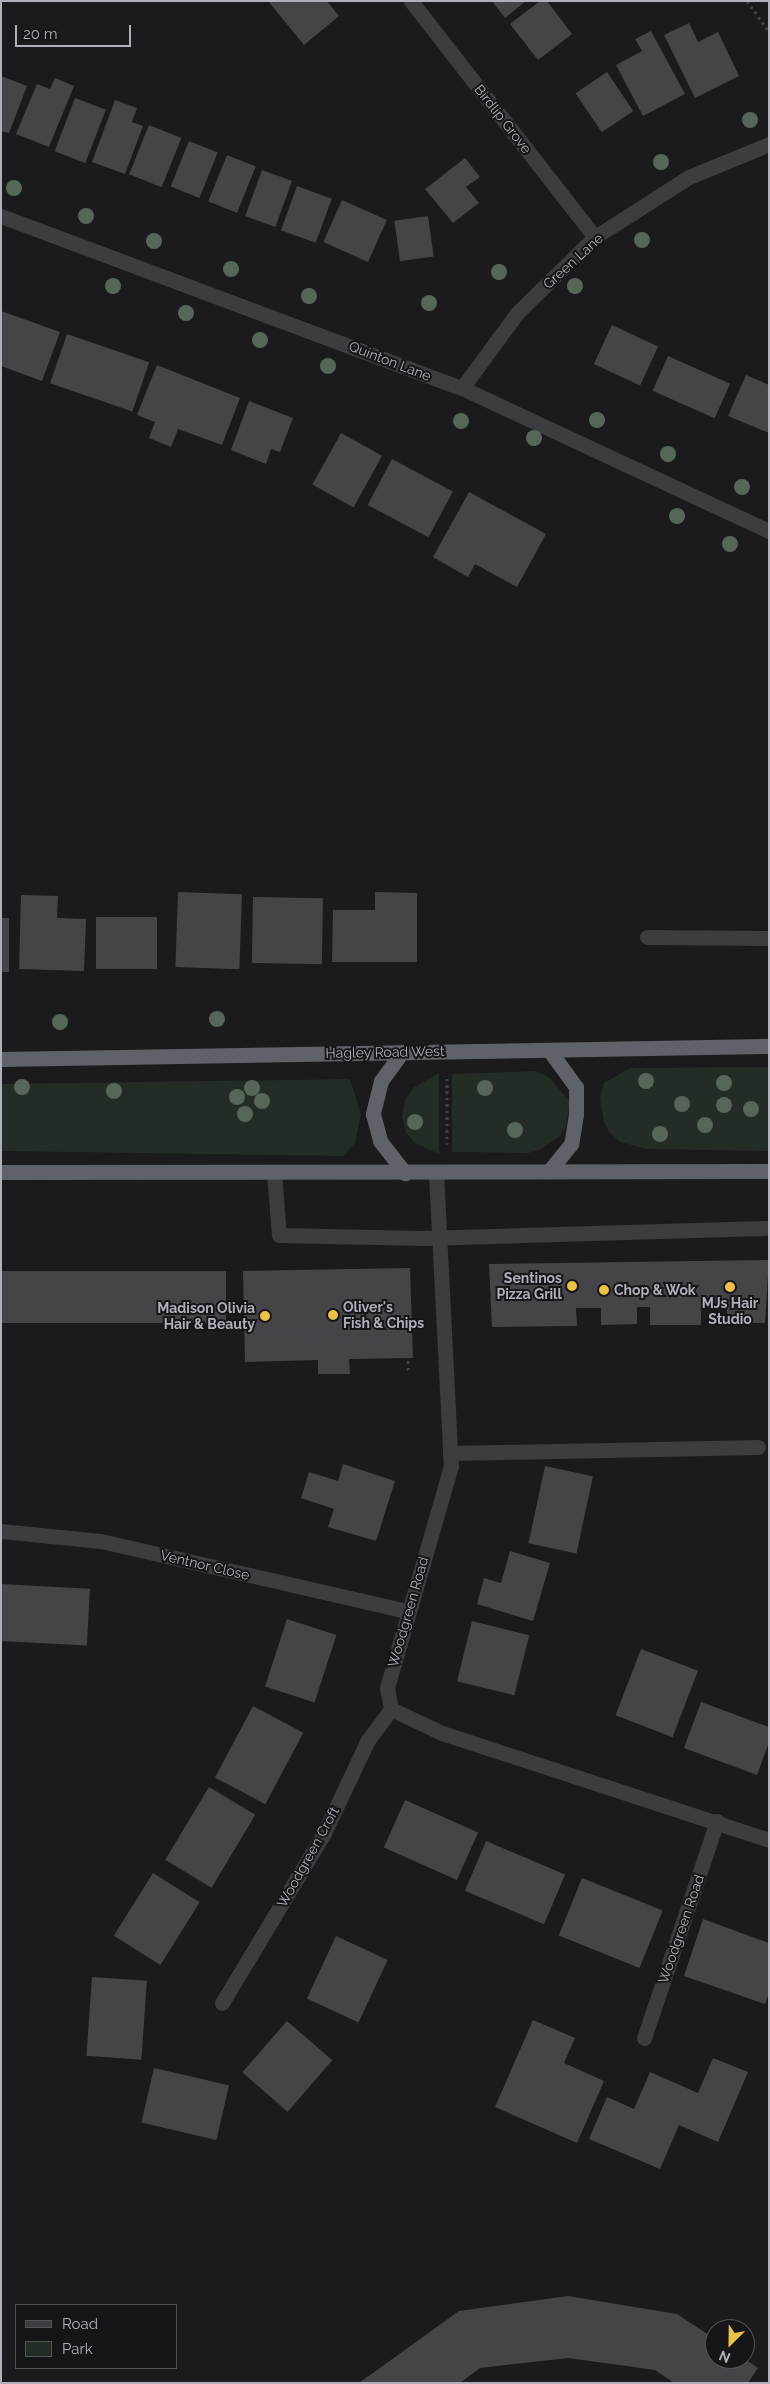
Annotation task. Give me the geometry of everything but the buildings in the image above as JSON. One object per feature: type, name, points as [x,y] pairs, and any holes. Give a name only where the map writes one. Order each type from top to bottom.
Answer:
[{"type":"highway","name":"Hagley Road West","points":[[1,1059],[769,1046]]},
{"type":"highway","points":[[549,1050],[576,1087],[576,1105],[571,1144],[549,1171]]},
{"type":"highway","points":[[402,1052],[381,1081],[373,1114],[380,1141],[405,1173]]},
{"type":"highway","points":[[1,1172],[436,1173],[769,1170]]},
{"type":"street","name":"Birdlip Grove","points":[[411,1],[595,238]]},
{"type":"street","name":"Green Lane","points":[[462,388],[517,313],[595,238],[689,178],[769,144]]},
{"type":"street","name":"Quinton Lane","points":[[1,216],[462,388],[769,531]]},
{"type":"street","points":[[646,937],[769,938]]},
{"type":"street","points":[[274,1173],[279,1235],[438,1237],[769,1228]]},
{"type":"street","name":"Woodgreen Road","points":[[390,1709],[387,1688],[407,1611],[451,1466],[449,1392],[438,1237],[436,1173]]},
{"type":"street","points":[[450,1453],[758,1447]]},
{"type":"street","name":"Ventnor Close","points":[[1,1531],[101,1541],[407,1611]]},
{"type":"street","points":[[390,1709],[442,1733],[717,1821],[769,1840]]},
{"type":"street","name":"Woodgreen Croft","points":[[222,2003],[323,1834],[368,1740],[390,1709]]},
{"type":"street","name":"Woodgreen Road","points":[[644,2038],[717,1821]]},
{"type":"path","points":[[747,1],[769,30]]},
{"type":"path","points":[[447,1076],[447,1150]]},
{"type":"path","points":[[258,1335],[407,1335],[408,1373]]},
{"type":"green space","points":[[769,1067],[769,1151],[646,1149],[621,1142],[610,1133],[604,1122],[600,1098],[604,1083],[630,1068]]},
{"type":"green space","points":[[536,1071],[550,1078],[570,1102],[566,1127],[559,1137],[539,1150],[528,1153],[452,1152],[452,1074]]},
{"type":"green space","points":[[439,1073],[439,1154],[415,1143],[406,1133],[402,1116],[405,1100],[414,1087]]},
{"type":"green space","points":[[350,1079],[361,1114],[355,1143],[343,1156],[1,1151],[1,1084]]},
{"type":"place","name":"Sentinos Pizza Grill","points":[[572,1286]]},
{"type":"place","name":"MJs Hair Studio","points":[[730,1287]]},
{"type":"place","name":"Chop & Wok","points":[[604,1290]]},
{"type":"place","name":"Oliver's Fish & Chips","points":[[333,1315]]},
{"type":"place","name":"Madison Olivia Hair & Beauty","points":[[265,1316]]}]
